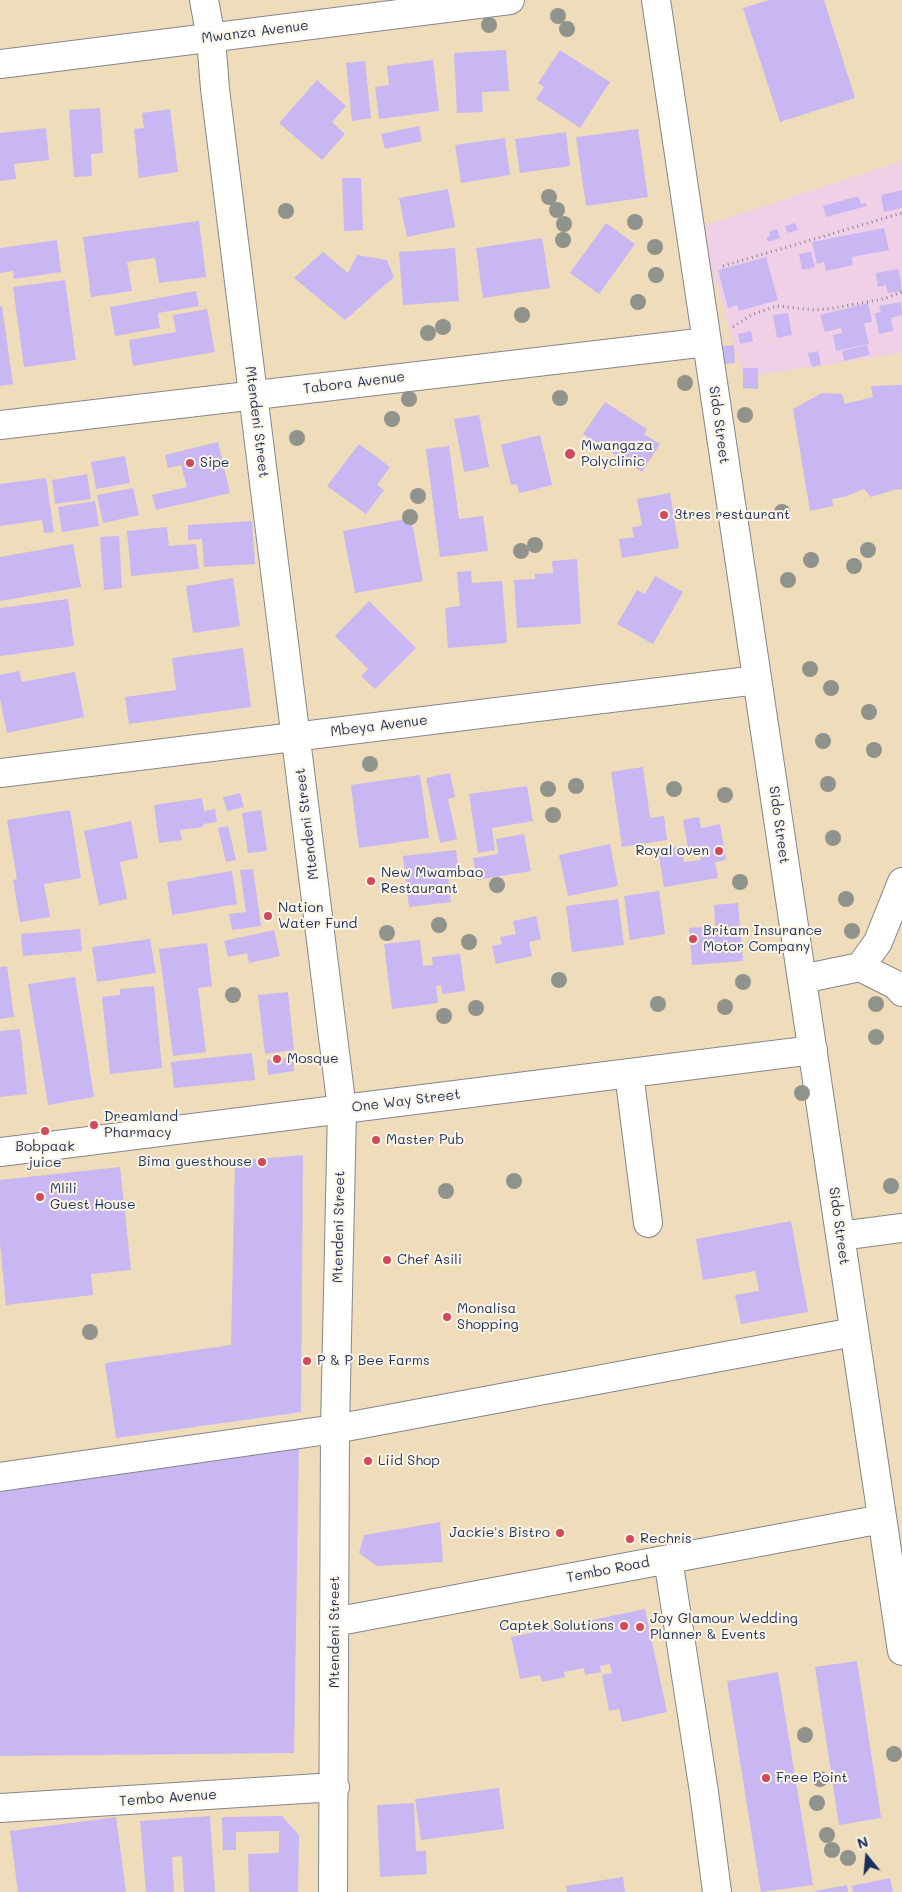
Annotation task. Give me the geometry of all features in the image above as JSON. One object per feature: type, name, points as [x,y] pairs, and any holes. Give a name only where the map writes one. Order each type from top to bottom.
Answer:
[{"type":"street","name":"Mtendeni Street","points":[[204,0],[342,1109],[335,1429],[334,1892]]},
{"type":"street","name":"Mwanza Avenue","points":[[0,64],[510,0]]},
{"type":"street","name":"Sido Street","points":[[656,0],[902,1651]]},
{"type":"street","name":"Tabora Avenue","points":[[0,425],[707,342]]},
{"type":"street","name":"Mbeya Avenue","points":[[0,773],[757,680]]},
{"type":"street","points":[[860,967],[878,942],[902,882]]},
{"type":"street","points":[[802,979],[860,967],[896,985],[902,992]]},
{"type":"street","name":"One Way Street","points":[[0,1152],[812,1050]]},
{"type":"street","points":[[628,1073],[648,1223]]},
{"type":"street","points":[[840,1236],[902,1228]]},
{"type":"street","points":[[0,1477],[335,1429],[854,1332]]},
{"type":"street","name":"Tembo Road","points":[[334,1622],[882,1519]]},
{"type":"street","points":[[668,1559],[704,1792],[717,1892]]},
{"type":"street","name":"Tembo Avenue","points":[[0,1808],[335,1787]]},
{"type":"path","points":[[697,273],[902,213]]},
{"type":"path","points":[[707,342],[753,314],[777,306],[816,310],[828,309],[883,299],[902,292]]},
{"type":"shaded area","points":[[902,161],[902,353],[744,377],[699,227]]},
{"type":"building","points":[[769,0],[824,0],[855,98],[780,122],[743,8]]},
{"type":"building","points":[[506,50],[509,91],[482,92],[483,112],[457,113],[454,53]]},
{"type":"building","points":[[560,50],[610,82],[580,128],[536,99],[544,87],[538,83]]},
{"type":"building","points":[[433,60],[439,111],[379,119],[375,87],[389,85],[387,66]]},
{"type":"building","points":[[365,61],[371,118],[352,121],[346,63]]},
{"type":"building","points":[[317,80],[346,106],[332,122],[345,134],[322,160],[279,123]]},
{"type":"building","points":[[100,108],[103,153],[91,154],[92,176],[74,177],[69,110]]},
{"type":"building","points":[[170,109],[178,172],[139,178],[134,129],[144,128],[142,113]]},
{"type":"building","points":[[419,126],[422,141],[385,149],[381,134]]},
{"type":"building","points":[[46,128],[49,160],[14,164],[16,179],[0,181],[0,133]]},
{"type":"building","points":[[638,129],[648,197],[586,206],[576,137]]},
{"type":"building","points":[[566,132],[570,166],[520,173],[515,139]]},
{"type":"building","points":[[505,138],[510,175],[461,183],[455,145]]},
{"type":"building","points":[[342,178],[361,178],[363,230],[344,231]]},
{"type":"building","points":[[448,189],[455,227],[407,237],[399,198]]},
{"type":"building","points":[[902,190],[902,208],[884,212],[881,195]]},
{"type":"building","points":[[858,196],[861,204],[866,203],[867,206],[826,217],[823,206]]},
{"type":"building","points":[[199,221],[206,277],[159,283],[155,258],[127,262],[132,291],[91,297],[83,237]]},
{"type":"building","points":[[606,223],[635,244],[599,294],[570,273]]},
{"type":"building","points":[[795,223],[798,230],[788,233],[785,226]]},
{"type":"building","points":[[884,228],[889,250],[852,257],[853,265],[826,271],[824,262],[817,264],[812,242]]},
{"type":"building","points":[[777,229],[780,238],[768,242],[766,238],[770,236],[769,232]]},
{"type":"building","points":[[542,238],[550,288],[483,298],[476,248]]},
{"type":"building","points":[[57,240],[61,272],[14,279],[13,271],[0,273],[0,248]]},
{"type":"building","points":[[455,248],[459,301],[403,305],[399,252]]},
{"type":"building","points":[[323,252],[348,273],[357,255],[387,260],[394,277],[345,320],[294,278]]},
{"type":"building","points":[[811,252],[815,267],[802,270],[799,254]]},
{"type":"building","points":[[766,257],[778,300],[739,311],[737,305],[728,308],[718,270]]},
{"type":"building","points":[[899,269],[902,291],[888,293],[886,285],[878,287],[876,273]]},
{"type":"building","points":[[65,280],[76,360],[24,367],[13,287]]},
{"type":"building","points":[[196,291],[199,306],[158,313],[160,328],[115,336],[110,307]]},
{"type":"building","points":[[901,302],[902,315],[891,318],[893,331],[879,334],[875,313],[881,312],[879,306]]},
{"type":"building","points":[[868,303],[872,322],[864,323],[869,344],[836,351],[833,335],[842,333],[841,328],[825,332],[820,315]]},
{"type":"building","points":[[0,306],[2,306],[13,384],[0,386]]},
{"type":"building","points":[[207,309],[215,352],[133,366],[129,340],[176,332],[173,315]]},
{"type":"building","points":[[788,313],[792,335],[777,338],[773,315]]},
{"type":"building","points":[[751,331],[753,341],[740,344],[738,334]]},
{"type":"building","points":[[734,345],[735,363],[724,364],[723,346]]},
{"type":"building","points":[[867,345],[870,355],[844,361],[842,351]]},
{"type":"building","points":[[818,351],[821,365],[812,367],[808,353]]},
{"type":"building","points":[[743,368],[758,368],[758,389],[743,388]]},
{"type":"building","points":[[902,385],[902,489],[871,497],[864,489],[844,497],[832,499],[833,506],[810,511],[793,409],[822,393],[842,394],[845,404],[873,397],[871,386]]},
{"type":"building","points":[[605,402],[647,429],[644,434],[660,444],[642,472],[583,434]]},
{"type":"building","points":[[479,415],[489,467],[464,472],[454,419]]},
{"type":"building","points":[[540,435],[552,485],[519,493],[517,484],[511,485],[501,445]]},
{"type":"building","points":[[218,442],[230,493],[156,510],[152,495],[187,487],[181,465],[168,468],[165,455]]},
{"type":"building","points":[[359,444],[390,467],[377,485],[384,490],[366,514],[327,486]]},
{"type":"building","points":[[449,446],[459,519],[483,516],[488,551],[440,557],[426,449]]},
{"type":"building","points":[[125,456],[130,483],[96,489],[91,462]]},
{"type":"building","points":[[87,474],[91,499],[55,504],[52,480]]},
{"type":"building","points":[[46,478],[54,532],[44,533],[42,520],[0,526],[0,484]]},
{"type":"building","points":[[133,488],[139,515],[103,523],[97,495]]},
{"type":"building","points":[[670,493],[679,548],[622,558],[619,539],[634,537],[632,527],[642,526],[637,499]]},
{"type":"building","points":[[95,501],[99,526],[62,532],[58,507]]},
{"type":"building","points":[[411,518],[423,581],[355,593],[343,531]]},
{"type":"building","points":[[252,521],[255,564],[204,567],[202,539],[188,540],[188,525]]},
{"type":"building","points":[[167,527],[169,546],[196,544],[199,569],[131,576],[127,531]]},
{"type":"building","points":[[119,536],[122,588],[104,590],[100,537]]},
{"type":"building","points":[[73,544],[81,587],[0,601],[0,557]]},
{"type":"building","points":[[577,559],[581,624],[517,628],[514,580],[535,579],[535,574],[553,573],[552,561]]},
{"type":"building","points":[[471,571],[472,583],[502,581],[507,643],[448,648],[445,608],[460,606],[457,572]]},
{"type":"building","points":[[655,576],[683,592],[653,644],[617,624],[637,590],[645,594]]},
{"type":"building","points":[[233,578],[240,626],[193,633],[186,586]]},
{"type":"building","points":[[68,599],[74,646],[0,656],[0,608]]},
{"type":"building","points":[[369,601],[416,648],[375,689],[361,676],[368,669],[335,636]]},
{"type":"building","points":[[243,648],[251,707],[129,724],[125,697],[176,690],[172,658]]},
{"type":"building","points":[[19,671],[22,682],[75,672],[84,717],[7,733],[0,699],[0,675]]},
{"type":"building","points":[[643,767],[650,818],[664,816],[667,840],[622,847],[611,772]]},
{"type":"building","points":[[450,773],[455,797],[448,799],[457,839],[440,843],[426,778]]},
{"type":"building","points":[[420,775],[429,838],[359,848],[351,785]]},
{"type":"building","points":[[527,786],[533,821],[492,828],[495,850],[478,853],[469,794]]},
{"type":"building","points":[[240,793],[244,807],[227,811],[223,797]]},
{"type":"building","points":[[202,798],[204,811],[215,809],[217,822],[203,824],[203,827],[180,830],[182,840],[159,843],[154,805]]},
{"type":"building","points":[[70,810],[81,878],[44,884],[50,917],[20,922],[13,880],[17,879],[7,820]]},
{"type":"building","points":[[261,810],[267,851],[248,853],[242,813]]},
{"type":"building","points":[[699,817],[701,828],[720,824],[726,860],[715,862],[718,878],[664,887],[658,850],[681,846],[684,862],[701,860],[699,846],[688,848],[683,820]]},
{"type":"building","points":[[131,821],[138,858],[120,862],[127,899],[99,905],[84,831]]},
{"type":"building","points":[[228,826],[236,860],[226,862],[218,828]]},
{"type":"building","points":[[524,834],[531,871],[477,880],[473,858],[498,854],[496,839]]},
{"type":"building","points":[[610,844],[618,886],[568,896],[559,855]]},
{"type":"building","points":[[456,850],[459,876],[448,877],[451,902],[409,907],[403,856]]},
{"type":"building","points":[[253,869],[261,926],[232,930],[229,914],[246,912],[240,870]]},
{"type":"building","points":[[232,871],[237,904],[172,915],[167,882]]},
{"type":"building","points":[[659,891],[665,934],[630,940],[624,896]]},
{"type":"building","points":[[618,899],[624,945],[572,952],[566,906]]},
{"type":"building","points":[[738,903],[743,961],[692,965],[689,928],[715,926],[714,905]]},
{"type":"building","points":[[536,916],[541,939],[529,942],[532,956],[496,964],[492,946],[502,944],[500,937],[516,934],[513,921]]},
{"type":"building","points":[[80,929],[82,951],[23,956],[21,934]]},
{"type":"building","points":[[274,930],[280,956],[249,963],[247,953],[228,957],[224,941]]},
{"type":"building","points":[[150,939],[156,973],[97,982],[92,947]]},
{"type":"building","points":[[420,940],[423,966],[433,965],[432,957],[460,954],[465,991],[442,994],[441,985],[436,986],[438,1003],[392,1009],[384,944]]},
{"type":"building","points":[[207,943],[212,986],[198,988],[206,1052],[173,1056],[159,949]]},
{"type":"building","points":[[7,966],[14,1017],[0,1019],[0,967]]},
{"type":"building","points":[[75,977],[94,1097],[48,1105],[28,984]]},
{"type":"building","points":[[154,986],[162,1068],[110,1074],[102,997],[120,995],[120,989]]},
{"type":"building","points":[[288,992],[294,1050],[265,1054],[258,995]]},
{"type":"building","points":[[20,1029],[27,1094],[0,1097],[0,1031]]},
{"type":"building","points":[[252,1053],[255,1080],[174,1088],[171,1062]]},
{"type":"building","points":[[293,1057],[294,1071],[268,1075],[267,1060]]},
{"type":"building","points":[[303,1155],[301,1412],[116,1438],[105,1363],[231,1345],[235,1161]]},
{"type":"building","points":[[120,1167],[131,1270],[91,1274],[93,1295],[6,1305],[0,1243],[0,1180]]},
{"type":"building","points":[[791,1221],[808,1312],[741,1324],[735,1295],[759,1291],[755,1271],[703,1280],[696,1239]]},
{"type":"building","points":[[299,1443],[294,1753],[0,1756],[0,1486]]},
{"type":"building","points":[[440,1522],[443,1562],[377,1566],[359,1553],[364,1535]]},
{"type":"building","points":[[645,1609],[667,1712],[622,1722],[619,1709],[609,1711],[602,1675],[612,1673],[610,1664],[600,1666],[601,1672],[585,1675],[584,1668],[564,1672],[565,1677],[542,1682],[540,1675],[520,1679],[511,1637]]},
{"type":"building","points":[[857,1661],[881,1818],[839,1825],[815,1667]]},
{"type":"building","points":[[778,1672],[813,1885],[761,1892],[727,1681]]},
{"type":"building","points":[[499,1788],[504,1829],[421,1840],[415,1799]]},
{"type":"building","points":[[414,1803],[416,1851],[426,1851],[427,1874],[380,1877],[377,1805]]},
{"type":"building","points":[[210,1816],[215,1892],[184,1892],[182,1856],[172,1857],[174,1892],[146,1892],[140,1821]]},
{"type":"building","points":[[282,1816],[299,1835],[298,1892],[249,1892],[248,1854],[279,1853],[279,1831],[236,1832],[236,1850],[223,1850],[222,1817]]},
{"type":"building","points":[[116,1817],[126,1892],[18,1892],[10,1831]]},
{"type":"building","points":[[623,1877],[625,1892],[567,1892],[566,1886]]},
{"type":"building","points":[[890,1878],[893,1892],[853,1892],[851,1886]]},
{"type":"building","points":[[847,1885],[848,1892],[815,1892],[815,1891]]},
{"type":"place","name":"Mwangaza Polyclinic","points":[[570,454]]},
{"type":"place","name":"Sipe","points":[[190,463]]},
{"type":"place","name":"3tres restaurant","points":[[664,515]]},
{"type":"place","name":"Royal oven","points":[[719,851]]},
{"type":"place","name":"New Mwambao Restaurant","points":[[371,881]]},
{"type":"place","name":"Nation Water Fund","points":[[268,916]]},
{"type":"place","name":"Britam Insurance Motor Company","points":[[693,939]]},
{"type":"place","name":"Mosque","points":[[277,1059]]},
{"type":"place","name":"Dreamland Pharmacy","points":[[94,1125]]},
{"type":"place","name":"Bobpaak juice","points":[[45,1131]]},
{"type":"place","name":"Master Pub","points":[[376,1140]]},
{"type":"place","name":"Bima guesthouse","points":[[262,1162]]},
{"type":"place","name":"Mlili Guest House","points":[[40,1197]]},
{"type":"place","name":"Chef Asili","points":[[387,1260]]},
{"type":"place","name":"Monalisa Shopping","points":[[447,1317]]},
{"type":"place","name":"P & P Bee Farms","points":[[307,1361]]},
{"type":"place","name":"Liid Shop","points":[[368,1461]]},
{"type":"place","name":"Jackie's Bistro","points":[[560,1533]]},
{"type":"place","name":"Rechris","points":[[630,1539]]},
{"type":"place","name":"Captek Solutions","points":[[624,1626]]},
{"type":"place","name":"Joy Glamour Wedding Planner & Events","points":[[640,1627]]},
{"type":"place","name":"Free Point","points":[[766,1778]]}]
